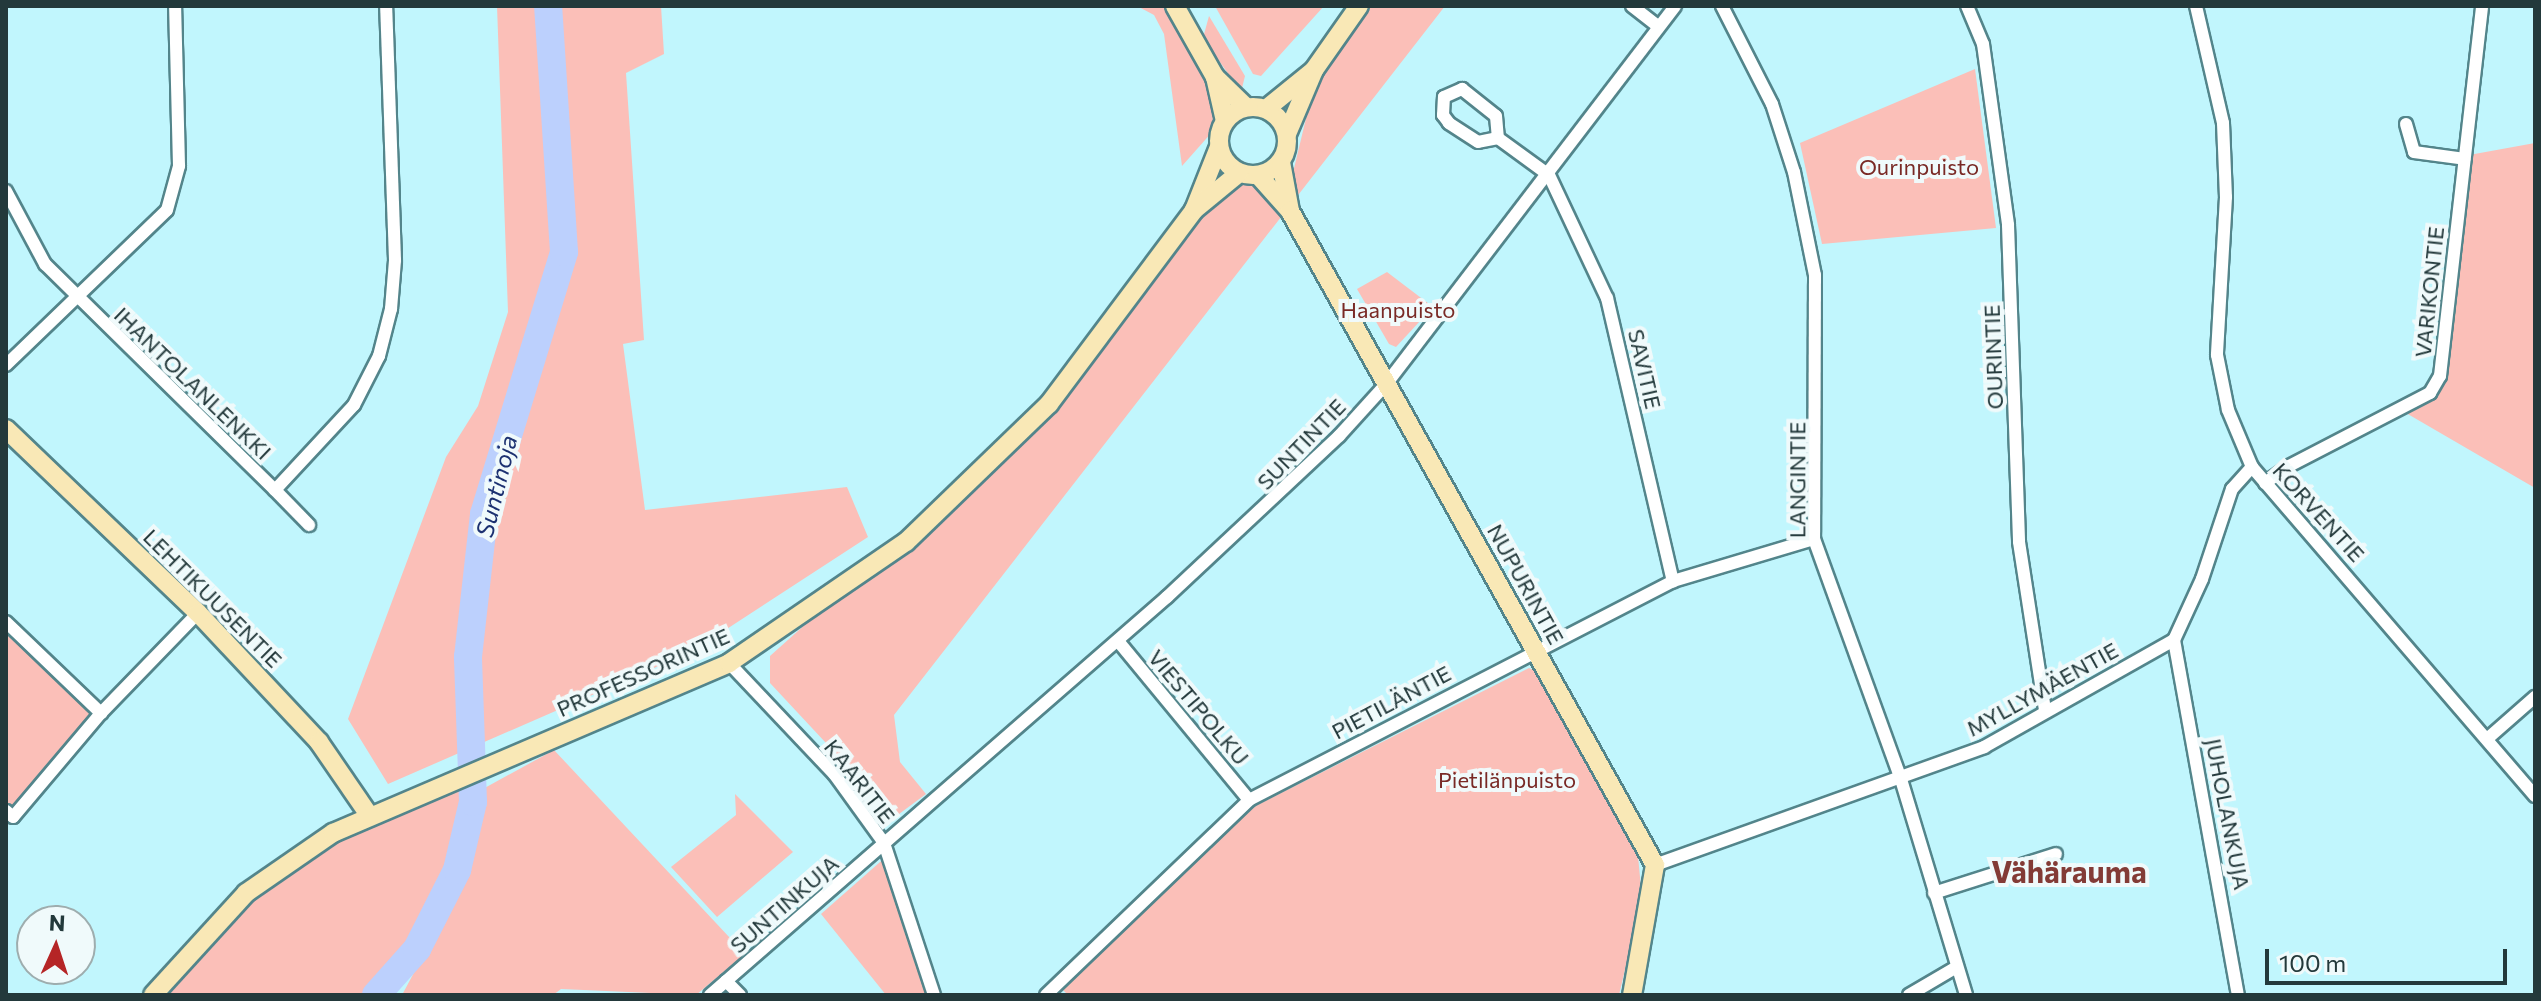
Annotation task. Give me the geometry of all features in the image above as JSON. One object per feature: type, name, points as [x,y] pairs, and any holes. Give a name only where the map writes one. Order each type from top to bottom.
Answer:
[{"type":"main road","points":[[1175,6],[1215,77],[1246,107],[1266,109],[1280,119],[1287,134]]},
{"type":"main road","points":[[1215,77],[1225,121],[1219,147],[1226,162],[1249,174],[1281,162],[1287,134],[1314,70],[1359,6]]},
{"type":"main road","points":[[1266,109],[1314,70]]},
{"type":"main road","points":[[1225,121],[1246,107]]},
{"type":"main road","name":"PROFESSORINTIE","points":[[153,995],[246,893],[292,858],[369,815],[729,663],[906,542],[972,484],[1049,404],[1194,210],[1219,147]]},
{"type":"main road","name":"NUPURINTIE","points":[[1281,162],[1290,211]]},
{"type":"main road","name":"PROFESSORINTIE","points":[[1194,210],[1249,174]]},
{"type":"main road","name":"NUPURINTIE","points":[[1249,174],[1290,211],[1655,865]]},
{"type":"main road","name":"LEHTIKUUSENTIE","points":[[6,429],[198,613],[319,742],[369,815]]},
{"type":"main road","points":[[1632,995],[1655,865]]},
{"type":"street","points":[[6,365],[167,210],[177,190],[175,6]]},
{"type":"street","name":"IHANTOLANLENKKI","points":[[6,191],[26,236],[77,299],[275,490],[354,405],[379,356],[391,309],[395,260],[386,6]]},
{"type":"street","points":[[1632,6],[1658,26]]},
{"type":"street","name":"SUNTINTIE","points":[[884,843],[1272,503],[1387,383],[1549,175],[1675,6]]},
{"type":"street","name":"LANGINTIE","points":[[1722,6],[1772,104],[1794,172],[1815,275],[1814,539],[1900,776],[1955,968],[1966,995]]},
{"type":"street","name":"OURINTIE","points":[[1967,6],[1983,44],[2008,225],[2019,542],[2045,710]]},
{"type":"street","name":"KORVENTIE","points":[[2196,6],[2223,123],[2226,197],[2217,355],[2228,410],[2252,467],[2535,796]]},
{"type":"street","name":"VARIKONTIE","points":[[2265,483],[2289,466],[2430,393],[2440,376],[2482,6]]},
{"type":"street","points":[[1498,138],[1496,116],[1462,89],[1444,97],[1443,115],[1449,123],[1478,142],[1498,138],[1549,175]]},
{"type":"street","points":[[2406,124],[2414,152],[2465,159]]},
{"type":"street","name":"SAVITIE","points":[[1549,175],[1607,298],[1673,581]]},
{"type":"street","points":[[2174,640],[2202,579],[2232,489],[2252,467]]},
{"type":"street","points":[[275,490],[309,525]]},
{"type":"street","name":"PIETILÄNTIE","points":[[1046,995],[1249,800],[1536,649],[1673,581],[1814,539]]},
{"type":"street","points":[[8,818],[101,713],[198,613]]},
{"type":"street","points":[[6,622],[101,713]]},
{"type":"street","name":"MYLLYMÄENTIE","points":[[1655,865],[1984,747],[2174,640]]},
{"type":"street","name":"JUHOLANKUJA","points":[[2174,640],[2238,995]]},
{"type":"street","name":"VIESTIPOLKU","points":[[1118,641],[1249,800]]},
{"type":"street","name":"KAARITIE","points":[[729,663],[835,775],[884,843],[934,995]]},
{"type":"street","points":[[2487,739],[2535,697]]},
{"type":"street","name":"SUNTINKUJA","points":[[710,995],[884,843]]},
{"type":"street","points":[[1934,893],[2056,854]]},
{"type":"street","points":[[1909,995],[1955,968]]},
{"type":"street","points":[[726,981],[740,995]]},
{"type":"green space","points":[[497,6],[661,6],[664,54],[626,73],[644,340],[623,344],[645,510],[847,487],[868,537],[693,651],[388,784],[348,719],[446,457],[478,406],[508,312]]},
{"type":"green space","points":[[1137,6],[1163,6],[1222,111],[1221,122],[1182,166],[1164,34],[1154,15]]},
{"type":"green space","points":[[1215,6],[1324,6],[1261,76],[1253,74]]},
{"type":"green space","points":[[1363,6],[1445,6],[894,715],[900,762],[926,794],[895,817],[770,683],[770,656],[1034,420],[1227,186],[1291,181],[1320,60]]},
{"type":"green space","points":[[1209,16],[1245,76],[1241,92],[1203,38]]},
{"type":"green space","name":"Ourinpuisto","points":[[1975,69],[1996,228],[1822,244],[1800,143]]},
{"type":"green space","points":[[2535,143],[2535,488],[2406,413],[2441,389],[2469,155]]},
{"type":"green space","name":"Haanpuisto","points":[[1387,272],[1433,307],[1396,347],[1389,344],[1357,289]]},
{"type":"green space","points":[[6,622],[101,713],[13,817],[6,811]]},
{"type":"green space","name":"Pietilänpuisto","points":[[1529,668],[1536,671],[1638,856],[1642,898],[1619,995],[1068,995],[1063,990],[1205,849],[1257,805]]},
{"type":"green space","points":[[554,750],[745,954],[696,995],[561,989],[553,995],[402,995],[461,885],[481,790]]},
{"type":"green space","points":[[462,775],[473,802],[417,949],[376,995],[153,995],[292,858]]},
{"type":"green space","points":[[735,794],[793,852],[717,917],[671,867],[736,815]]},
{"type":"green space","points":[[888,855],[932,995],[886,995],[821,914]]},
{"type":"waterway","name":"Suntinoja","points":[[376,995],[417,949],[457,870],[473,802],[468,657],[484,514],[564,252],[548,6]]},
{"type":"district","name":"Vähärauma","points":[[2069,871]]}]
